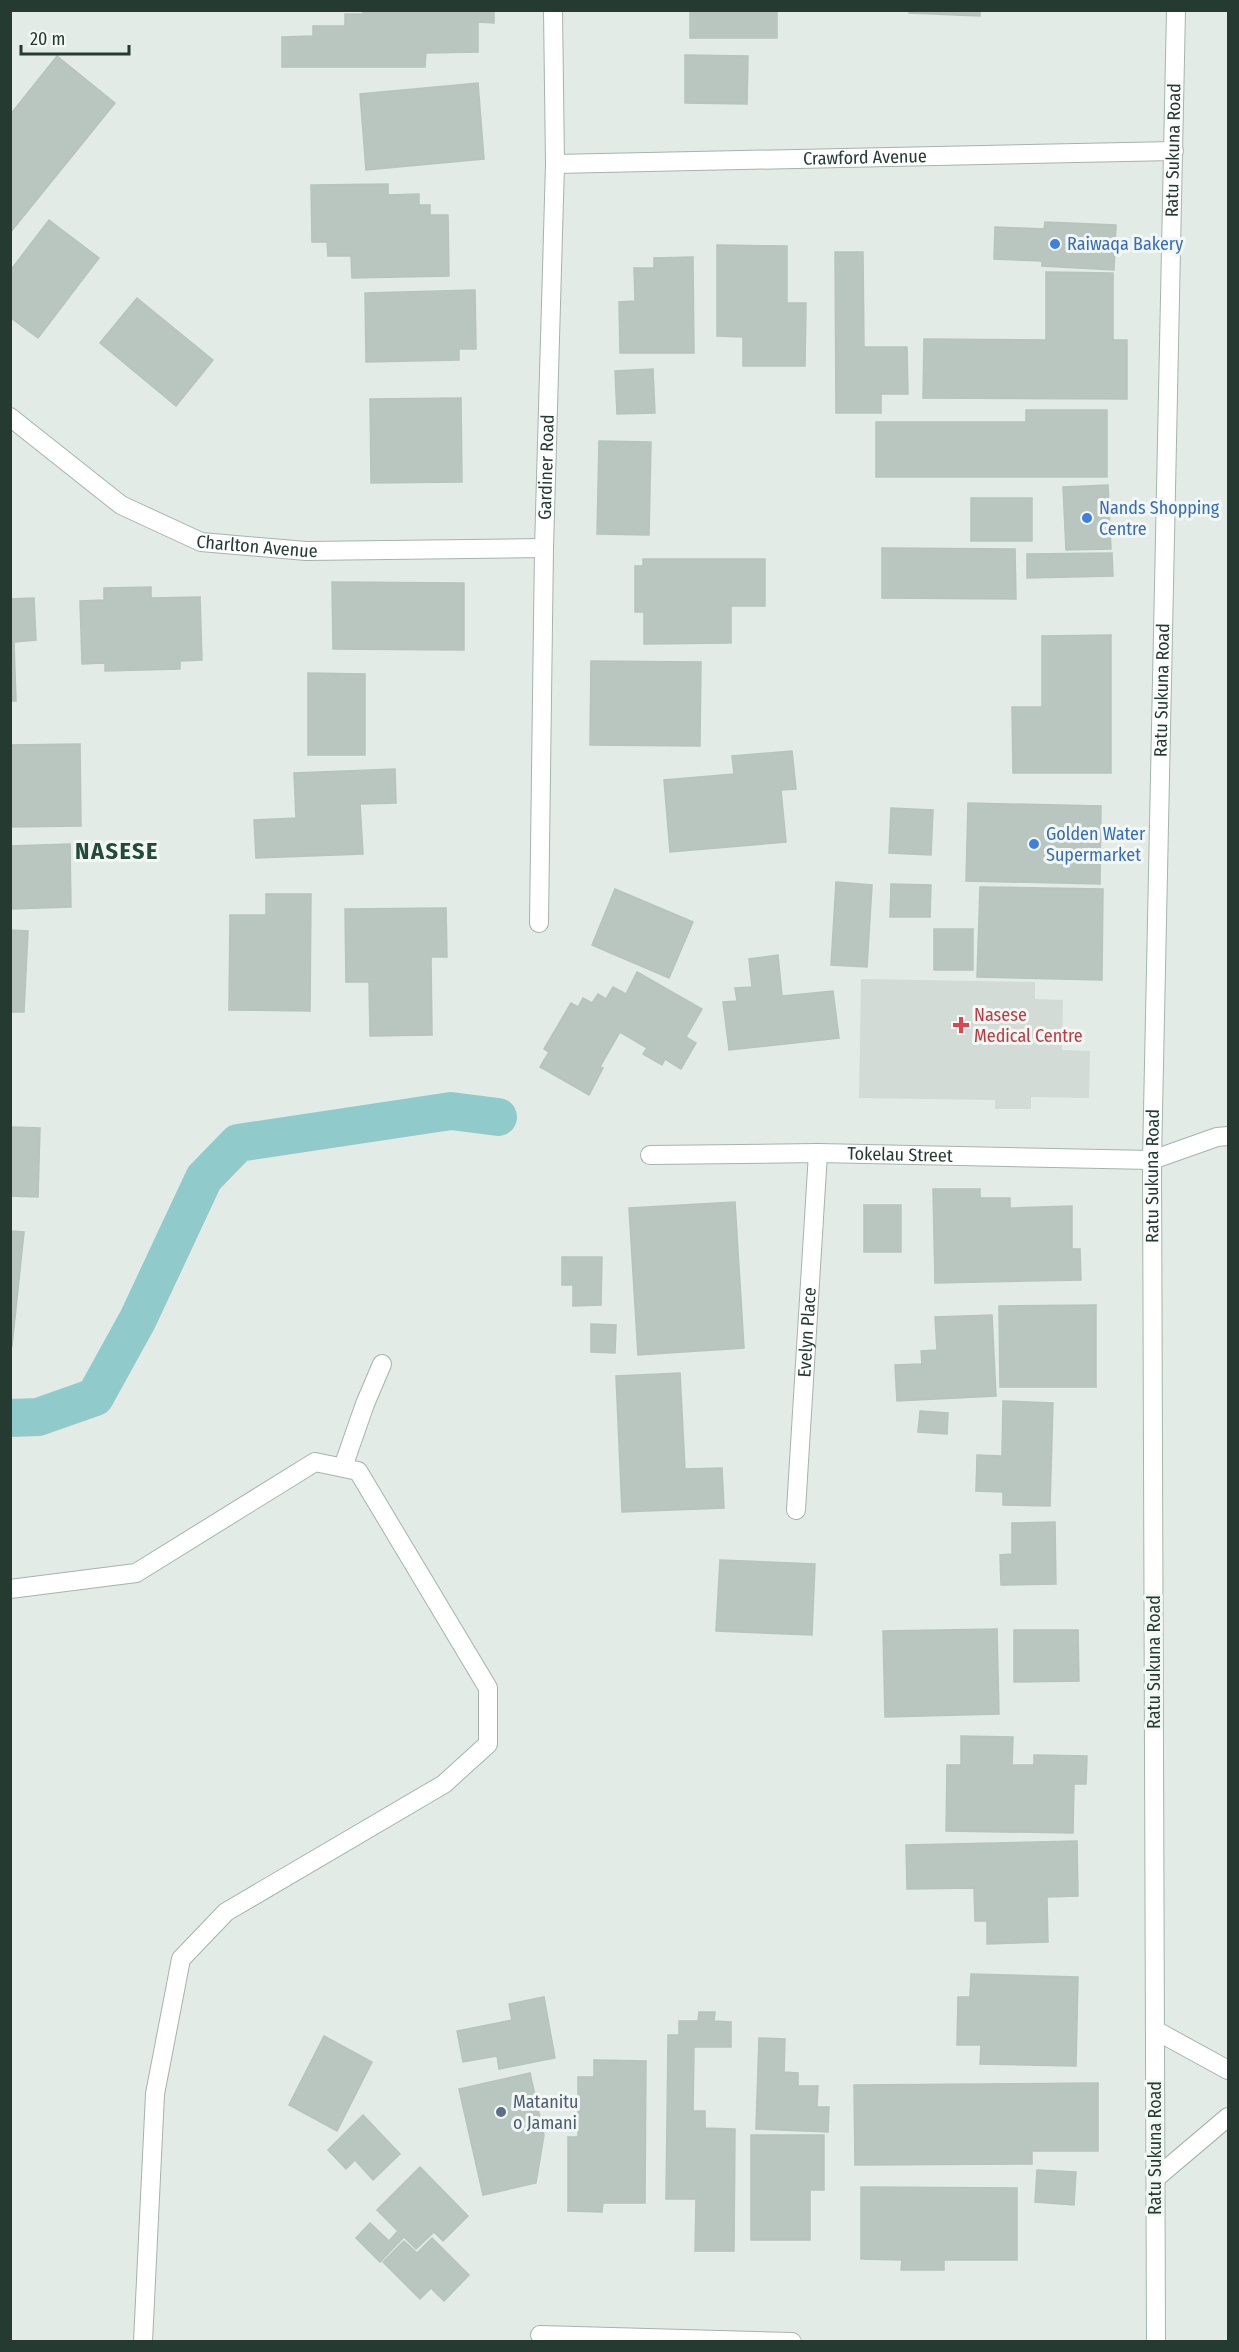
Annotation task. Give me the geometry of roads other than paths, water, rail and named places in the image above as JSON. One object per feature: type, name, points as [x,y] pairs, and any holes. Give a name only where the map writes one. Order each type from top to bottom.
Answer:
[{"type":"street","name":"Gardiner Road","points":[[539,923],[544,548],[555,164],[553,10]]},
{"type":"street","name":"Ratu Sukuna Road","points":[[1156,2342],[1152,1160],[1176,10]]},
{"type":"street","name":"Crawford Avenue","points":[[555,164],[1174,151]]},
{"type":"street","name":"Charlton Avenue","points":[[10,417],[121,505],[201,542],[306,550],[544,548]]},
{"type":"street","points":[[1152,1160],[1217,1137],[1228,1136]]},
{"type":"street","name":"Tokelau Street","points":[[650,1155],[818,1153],[1152,1160]]},
{"type":"street","name":"Evelyn Place","points":[[796,1510],[818,1153]]},
{"type":"street","points":[[343,1467],[382,1364]]},
{"type":"street","points":[[10,1589],[136,1573],[315,1462],[343,1467],[358,1471],[488,1688],[488,1744],[444,1784],[226,1912],[182,1959],[155,2094],[143,2342]]},
{"type":"street","points":[[1155,2030],[1228,2070]]},
{"type":"street","points":[[1156,2178],[1228,2117]]},
{"type":"street","points":[[540,2334],[792,2342]]},
{"type":"waterway","points":[[10,1418],[38,1417],[95,1397],[138,1319],[204,1178],[238,1143],[451,1111],[498,1117]]},
{"type":"place","name":"Raiwaqa Bakery","points":[[1055,244]]},
{"type":"place","name":"Nands Shopping Centre","points":[[1087,518]]},
{"type":"place","name":"Golden Water Supermarket","points":[[1034,844]]},
{"type":"place","name":"Nasese Medical Centre","points":[[961,1025]]},
{"type":"place","name":"Matanitu o Jamani","points":[[501,2112]]},
{"type":"district","name":"NASESE","points":[[117,851]]}]
